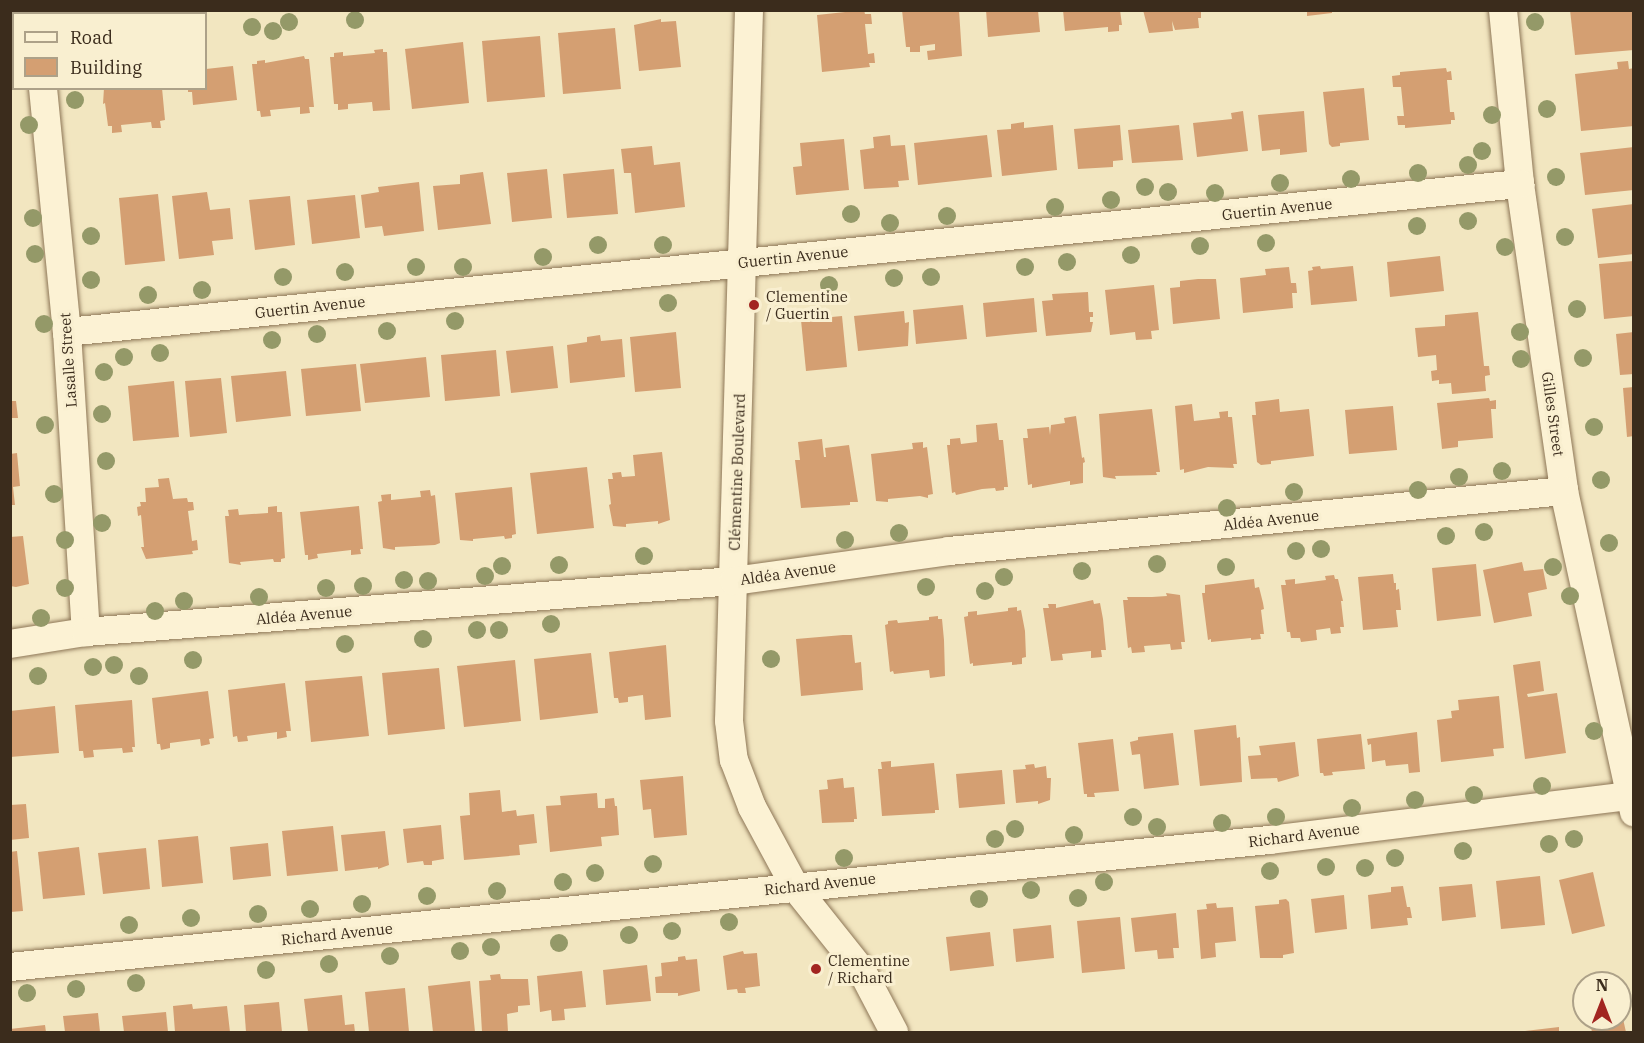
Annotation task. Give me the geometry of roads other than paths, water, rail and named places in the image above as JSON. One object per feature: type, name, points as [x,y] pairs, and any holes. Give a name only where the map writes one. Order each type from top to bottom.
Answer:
[{"type":"street","name":"Clémentine Boulevard","points":[[749,10],[729,722],[734,760],[752,807],[795,887],[862,971],[894,1032]]},
{"type":"street","name":"Gilles Street","points":[[1503,10],[1520,184],[1564,491],[1632,804]]},
{"type":"street","name":"Lasalle Street","points":[[43,90],[67,332],[86,632]]},
{"type":"street","name":"Guertin Avenue","points":[[67,332],[1520,184]]},
{"type":"street","name":"Aldéa Avenue","points":[[10,644],[86,632],[734,581],[949,551],[1564,491]]},
{"type":"street","name":"Richard Avenue","points":[[10,967],[1632,804]]},
{"type":"place","name":"Clementine / Guertin","points":[[754,305]]},
{"type":"place","name":"Clementine / Richard","points":[[816,969]]}]
